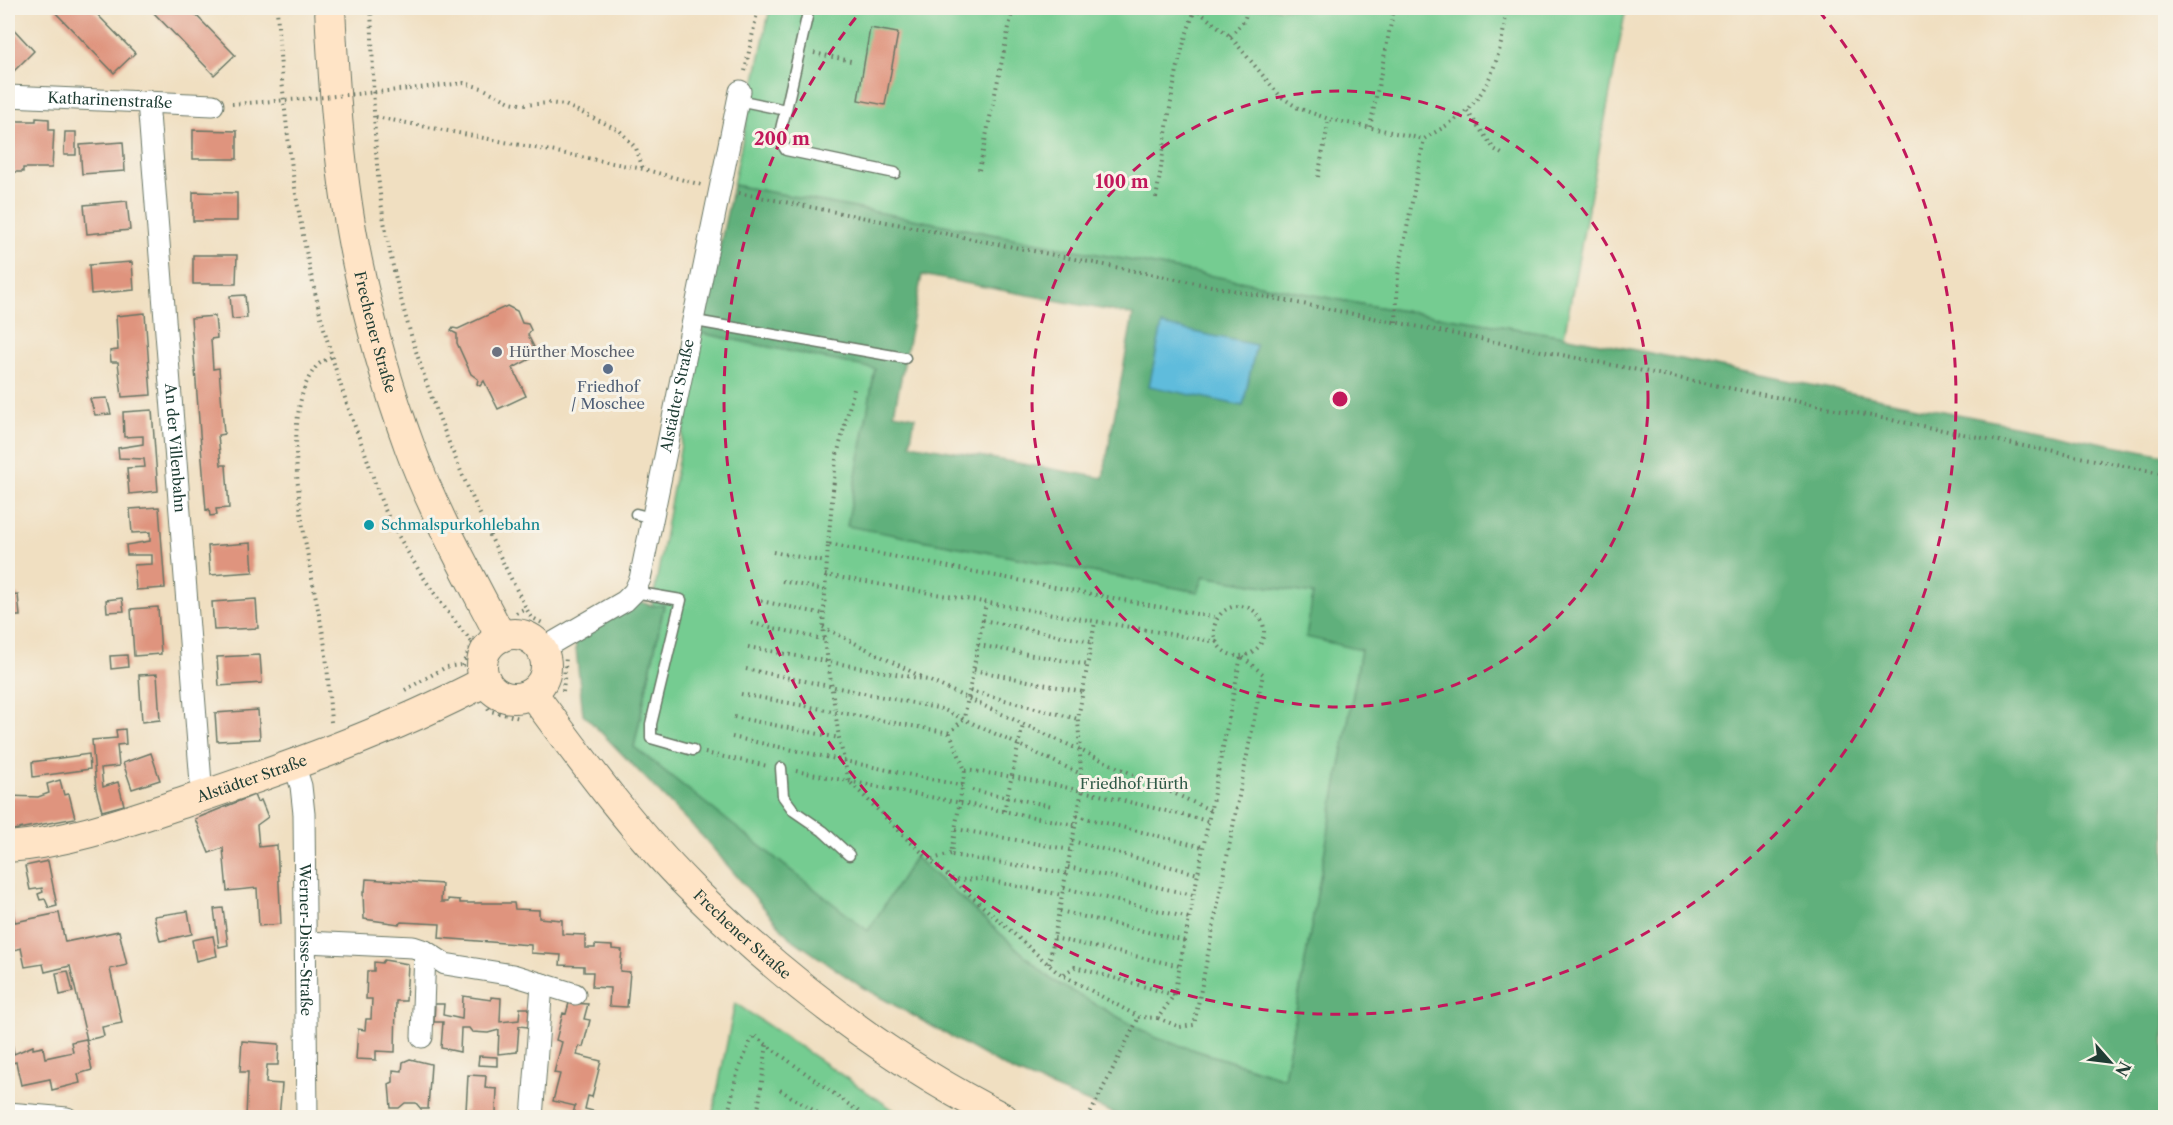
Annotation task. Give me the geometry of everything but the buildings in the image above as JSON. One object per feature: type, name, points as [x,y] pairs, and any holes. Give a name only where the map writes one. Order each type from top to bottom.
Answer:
[{"type":"main road","name":"Frechener Straße","points":[[330,8],[346,193],[356,259],[376,340],[411,449],[489,634]]},
{"type":"main road","points":[[489,634],[519,634],[549,645],[546,673],[537,700],[502,695],[481,684],[483,661],[492,643],[489,634]]},
{"type":"main road","name":"Alstädter Straße","points":[[8,847],[66,837],[134,819],[202,796],[294,764],[481,684]]},
{"type":"main road","name":"Frechener Straße","points":[[537,700],[608,793],[688,886],[773,963],[835,1013],[909,1062],[1004,1118]]},
{"type":"street","name":"Katharinenstraße","points":[[8,96],[148,100],[213,105]]},
{"type":"street","name":"Alstädter Straße","points":[[634,592],[640,579],[644,516],[688,320],[721,190],[739,96]]},
{"type":"street","name":"An der Villenbahn","points":[[148,100],[202,796]]},
{"type":"street","points":[[549,645],[625,601],[634,592]]},
{"type":"street","name":"Werner-Disse-Straße","points":[[294,764],[301,786],[304,814],[307,1118]]},
{"type":"street","points":[[306,942],[412,947],[425,951],[445,964],[513,975],[575,994]]},
{"type":"street","points":[[422,1037],[425,951]]},
{"type":"street","points":[[532,1118],[542,984]]},
{"type":"street","points":[[8,1113],[67,1118]]},
{"type":"lane","points":[[809,8],[779,133],[781,142],[786,150],[895,173]]},
{"type":"lane","points":[[739,96],[786,110]]},
{"type":"lane","points":[[688,320],[905,358]]},
{"type":"lane","points":[[634,592],[681,600],[651,724],[651,738],[693,750]]},
{"type":"lane","points":[[781,768],[783,796],[794,811],[823,831],[849,855]]},
{"type":"path","points":[[277,8],[282,101],[305,249],[345,405],[387,513],[434,595],[489,634]]},
{"type":"path","points":[[371,8],[376,155],[384,220],[400,296],[424,376],[446,441],[526,608],[531,617],[546,625],[549,645],[567,654],[563,692],[537,700],[525,720],[490,711],[481,684],[461,664],[489,634],[526,608]]},
{"type":"path","points":[[739,96],[758,8]]},
{"type":"path","points":[[979,170],[1012,8]]},
{"type":"path","points":[[1156,198],[1175,90],[1190,24],[1196,8],[1230,36],[1280,96],[1298,108],[1329,118],[1424,139],[1467,111],[1487,84],[1502,44],[1507,8]]},
{"type":"path","points":[[1230,36],[1244,21],[1248,8]]},
{"type":"path","points":[[1370,127],[1394,8]]},
{"type":"path","points":[[799,50],[851,61]]},
{"type":"path","points":[[213,105],[282,101],[464,83],[482,88],[510,102],[524,105],[549,103],[565,105],[619,130],[636,148],[643,169]]},
{"type":"path","points":[[1467,111],[1494,149],[1502,154]]},
{"type":"path","points":[[376,117],[643,169],[721,190],[2166,474]]},
{"type":"path","points":[[1318,177],[1329,118]]},
{"type":"path","points":[[1396,322],[1398,275],[1424,139]]},
{"type":"path","points":[[331,357],[318,365],[310,376],[302,396],[297,423],[295,458],[324,643],[331,722]]},
{"type":"path","points":[[854,389],[836,459],[826,562],[823,627],[839,738],[849,781],[909,841],[1049,964],[1139,1017],[1158,1018],[1180,1027],[1194,1024],[1263,674],[1241,656],[1227,653],[1217,642],[1215,625],[1218,618],[1224,612],[1240,607],[1255,613],[1263,627],[1261,643],[1256,650],[1241,656]]},
{"type":"path","points":[[828,544],[1218,618]]},
{"type":"path","points":[[773,552],[826,562]]},
{"type":"path","points":[[825,575],[1217,642]]},
{"type":"path","points":[[782,581],[824,590]]},
{"type":"path","points":[[761,601],[824,614]]},
{"type":"path","points":[[950,733],[964,718],[986,603]]},
{"type":"path","points":[[983,620],[1091,642]]},
{"type":"path","points":[[1049,964],[1082,790],[1079,773],[1078,719],[1095,622]]},
{"type":"path","points":[[752,623],[826,640]]},
{"type":"path","points":[[823,627],[968,700],[1210,810]]},
{"type":"path","points":[[978,645],[1088,664]]},
{"type":"path","points":[[748,646],[928,680]]},
{"type":"path","points":[[1158,1018],[1174,995],[1241,656]]},
{"type":"path","points":[[746,669],[942,709],[1079,773]]},
{"type":"path","points":[[974,670],[1083,692]]},
{"type":"path","points":[[970,691],[1078,719]]},
{"type":"path","points":[[741,693],[950,733]]},
{"type":"path","points":[[734,717],[839,738]]},
{"type":"path","points":[[1004,811],[1023,725]]},
{"type":"path","points":[[950,733],[965,770],[951,855]]},
{"type":"path","points":[[732,737],[963,786]]},
{"type":"path","points":[[693,750],[1075,825]]},
{"type":"path","points":[[965,770],[1012,776],[1082,790],[1208,821]]},
{"type":"path","points":[[972,790],[1052,806]]},
{"type":"path","points":[[1077,816],[1203,847]]},
{"type":"path","points":[[956,829],[1071,850]]},
{"type":"path","points":[[1072,841],[1198,874]]},
{"type":"path","points":[[932,859],[951,855],[1066,873]]},
{"type":"path","points":[[1068,867],[1193,895]]},
{"type":"path","points":[[956,880],[981,879],[1062,895]]},
{"type":"path","points":[[1064,888],[1189,918]]},
{"type":"path","points":[[1060,911],[1185,941]]},
{"type":"path","points":[[1054,938],[1180,966]]},
{"type":"path","points":[[1064,974],[1075,967],[1174,995]]},
{"type":"path","points":[[1088,1118],[1139,1017]]},
{"type":"path","points":[[727,1118],[737,1074],[753,1035],[862,1114],[861,1118]]},
{"type":"path","points":[[758,1118],[767,1044]]},
{"type":"path","points":[[780,1090],[826,1118]]},
{"type":"green space","points":[[770,8],[1626,8],[1564,336],[1366,305],[733,185]]},
{"type":"green space","points":[[733,185],[1366,305],[1564,336],[2165,455],[2165,1117],[1123,1117],[1012,1071],[862,987],[789,937],[704,838],[583,714],[575,640],[639,601],[652,606],[664,605],[634,747],[868,931],[915,857],[1053,981],[1156,1038],[1284,1078],[1361,650],[1306,637],[1313,594],[1204,576],[1198,592],[847,526],[875,369],[701,333]],"holes":[[[922,275],[1133,315],[1103,478],[910,444],[915,417],[894,413]]]},
{"type":"green space","name":"Friedhof Hürth","points":[[701,333],[875,369],[848,526],[1198,592],[1203,576],[1313,594],[1361,650],[1284,1078],[1156,1038],[1053,981],[915,857],[868,932],[634,747],[664,606],[652,606]]},
{"type":"green space","points":[[735,1003],[904,1117],[712,1117]]},
{"type":"water","points":[[1162,325],[1256,345],[1243,406],[1149,386]]},
{"type":"place","name":"Hürther Moschee","points":[[497,352]]},
{"type":"place","name":"Friedhof / Moschee","points":[[608,369]]},
{"type":"place","name":"Schmalspurkohlebahn","points":[[369,525]]}]
